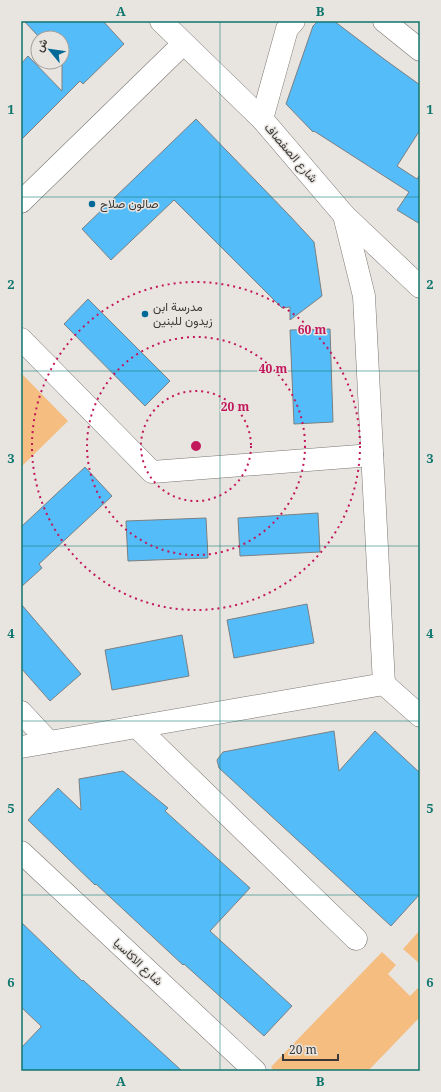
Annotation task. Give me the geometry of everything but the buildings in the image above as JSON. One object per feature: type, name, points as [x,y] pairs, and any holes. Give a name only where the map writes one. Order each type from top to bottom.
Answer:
[{"type":"street","name":"شارع الصفصاف","points":[[160,21],[262,119],[344,214],[420,287]]},
{"type":"street","points":[[262,119],[287,29],[294,21]]},
{"type":"street","points":[[384,21],[420,50]]},
{"type":"street","points":[[21,202],[183,44]]},
{"type":"street","points":[[344,214],[364,296],[384,684],[420,716]]},
{"type":"street","points":[[21,339],[152,472],[372,455]]},
{"type":"street","points":[[21,747],[384,684]]},
{"type":"street","points":[[21,712],[49,742]]},
{"type":"street","points":[[137,727],[356,939]]},
{"type":"street","name":"شارع الاكاسيا","points":[[21,852],[255,1071]]},
{"type":"shaded area","points":[[21,373],[68,421],[21,467]]},
{"type":"shaded area","points":[[420,930],[420,964],[403,949]]},
{"type":"shaded area","points":[[382,952],[396,965],[388,974],[410,996],[418,988],[420,990],[420,1017],[368,1071],[274,1071],[271,1067]]},
{"type":"place","name":"صالون صلاح","points":[[92,204]]},
{"type":"place","name":"مدرسة ابن زيدون للبنين","points":[[145,314]]}]
